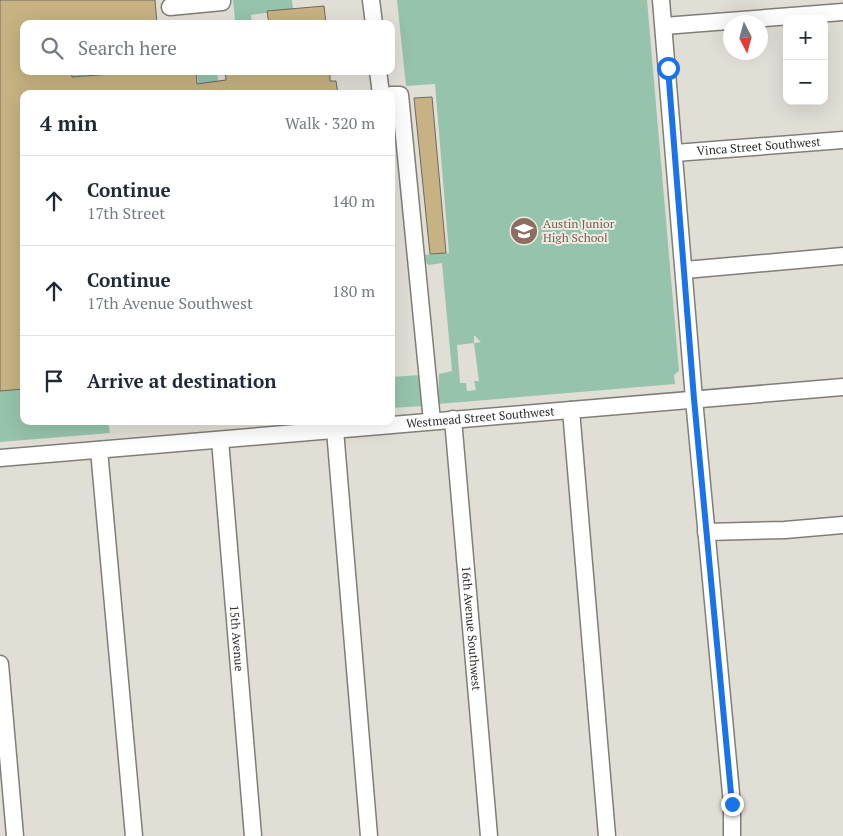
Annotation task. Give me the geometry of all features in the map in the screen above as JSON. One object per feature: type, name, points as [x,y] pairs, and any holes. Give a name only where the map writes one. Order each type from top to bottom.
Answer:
[{"type":"street","points":[[170,7],[222,2],[222,0]]},
{"type":"street","points":[[371,0],[374,20]]},
{"type":"street","points":[[661,0],[685,270],[694,399],[732,804],[732,836]]},
{"type":"street","points":[[664,26],[843,12]]},
{"type":"street","points":[[379,75],[380,90]]},
{"type":"street","points":[[395,96],[400,95],[432,421]]},
{"type":"street","name":"Vinca Street Southwest","points":[[674,153],[761,148],[843,140]]},
{"type":"street","points":[[685,270],[843,256]]},
{"type":"street","name":"Westmead Street Southwest","points":[[395,424],[843,387]]},
{"type":"street","points":[[571,410],[607,836]]},
{"type":"street","name":"16th Avenue Southwest","points":[[453,419],[489,836]]},
{"type":"street","name":"Westmead Street Southwest","points":[[0,458],[389,425]]},
{"type":"street","points":[[335,430],[369,836]]},
{"type":"street","name":"15th Avenue","points":[[220,440],[253,836]]},
{"type":"street","points":[[99,450],[134,836]]},
{"type":"street","points":[[706,532],[785,530],[843,525]]},
{"type":"street","points":[[0,664],[15,836]]},
{"type":"green space","points":[[233,0],[292,0],[293,9],[251,15],[252,20],[235,20]]},
{"type":"green space","name":"Austin Junior High School","points":[[397,0],[647,0],[679,371],[674,375],[675,384],[438,404],[439,374],[452,371],[442,263],[429,265],[423,261],[423,255],[449,253],[435,84],[406,86]],"holes":[[[474,335],[481,342],[474,343]],[[474,343],[479,381],[474,381],[476,390],[467,391],[466,383],[460,383],[457,345]]]},
{"type":"green space","points":[[72,75],[95,75],[72,77]]},
{"type":"green space","points":[[197,75],[217,75],[219,89],[199,90]]},
{"type":"green space","points":[[420,375],[423,406],[395,408],[395,377]]},
{"type":"green space","points":[[20,389],[20,425],[109,425],[110,433],[0,442],[0,391]]},
{"type":"building","points":[[0,0],[155,0],[157,20],[20,20],[20,75],[72,75],[72,77],[98,75],[196,75],[197,84],[226,80],[225,75],[330,75],[330,81],[336,81],[337,90],[20,90],[20,389],[0,391]]},
{"type":"building","points":[[324,6],[326,20],[268,20],[267,11]]},
{"type":"building","points":[[432,97],[446,253],[430,254],[414,98]]},
{"type":"place","name":"Austin Junior High School","points":[[524,231]]},
{"type":"route","points":[[668,68],[694,399],[732,804]]}]
